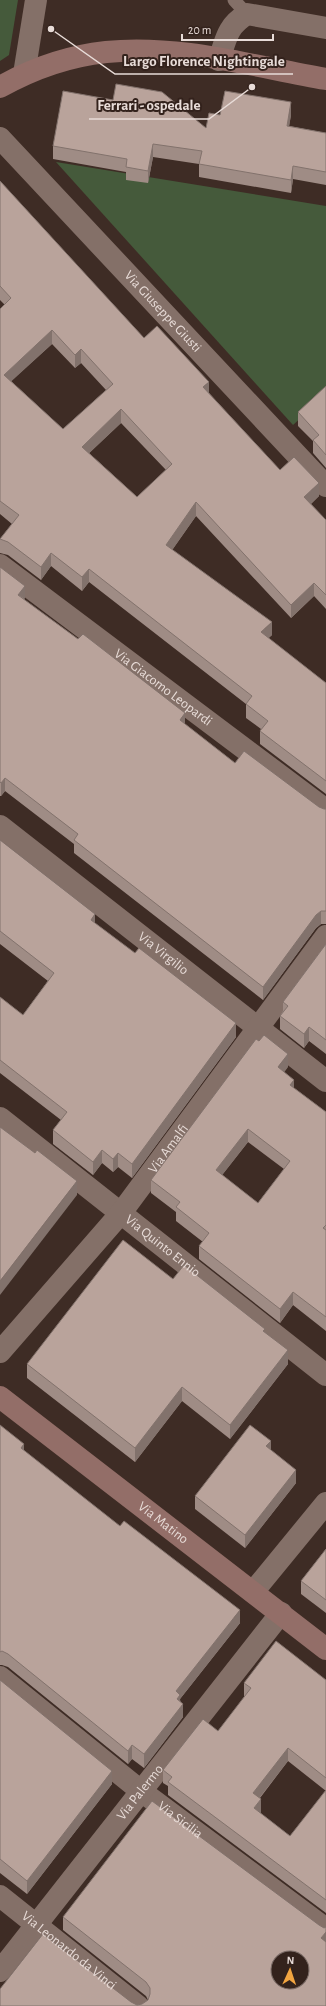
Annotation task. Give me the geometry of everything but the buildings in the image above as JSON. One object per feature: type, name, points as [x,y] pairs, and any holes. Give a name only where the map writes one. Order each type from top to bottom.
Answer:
[{"type":"street","points":[[24,74],[36,0]]},
{"type":"street","points":[[219,60],[228,32],[236,21],[240,7],[326,28]]},
{"type":"street","points":[[0,87],[24,74],[61,62],[106,52],[182,54],[326,78]]},
{"type":"street","name":"Via Giuseppe Giusti","points":[[0,138],[326,486]]},
{"type":"street","name":"Via Giacomo Leopardi","points":[[0,565],[326,810]]},
{"type":"street","name":"Via Virgilio","points":[[0,826],[326,1081]]},
{"type":"street","name":"Via Amalfi","points":[[0,1352],[121,1213],[257,1027],[326,936]]},
{"type":"street","name":"Via Quinto Ennio","points":[[0,1118],[326,1374]]},
{"type":"street","name":"Via Matino","points":[[0,1397],[326,1649]]},
{"type":"street","points":[[253,1592],[326,1503]]},
{"type":"street","name":"Via Palermo","points":[[0,1971],[281,1613]]},
{"type":"street","name":"Via Sicilia","points":[[0,1677],[141,1791],[326,1929]]},
{"type":"street","name":"Via Leonardo da Vinci","points":[[0,1896],[138,2006]]},
{"type":"green space","points":[[0,0],[18,0],[9,55],[0,61]]},
{"type":"green space","points":[[56,162],[326,206],[326,395],[293,425]]},
{"type":"place","name":"Largo Florence Nightingale","points":[[51,29]]},
{"type":"place","name":"Ferrari - ospedale","points":[[252,87]]}]
